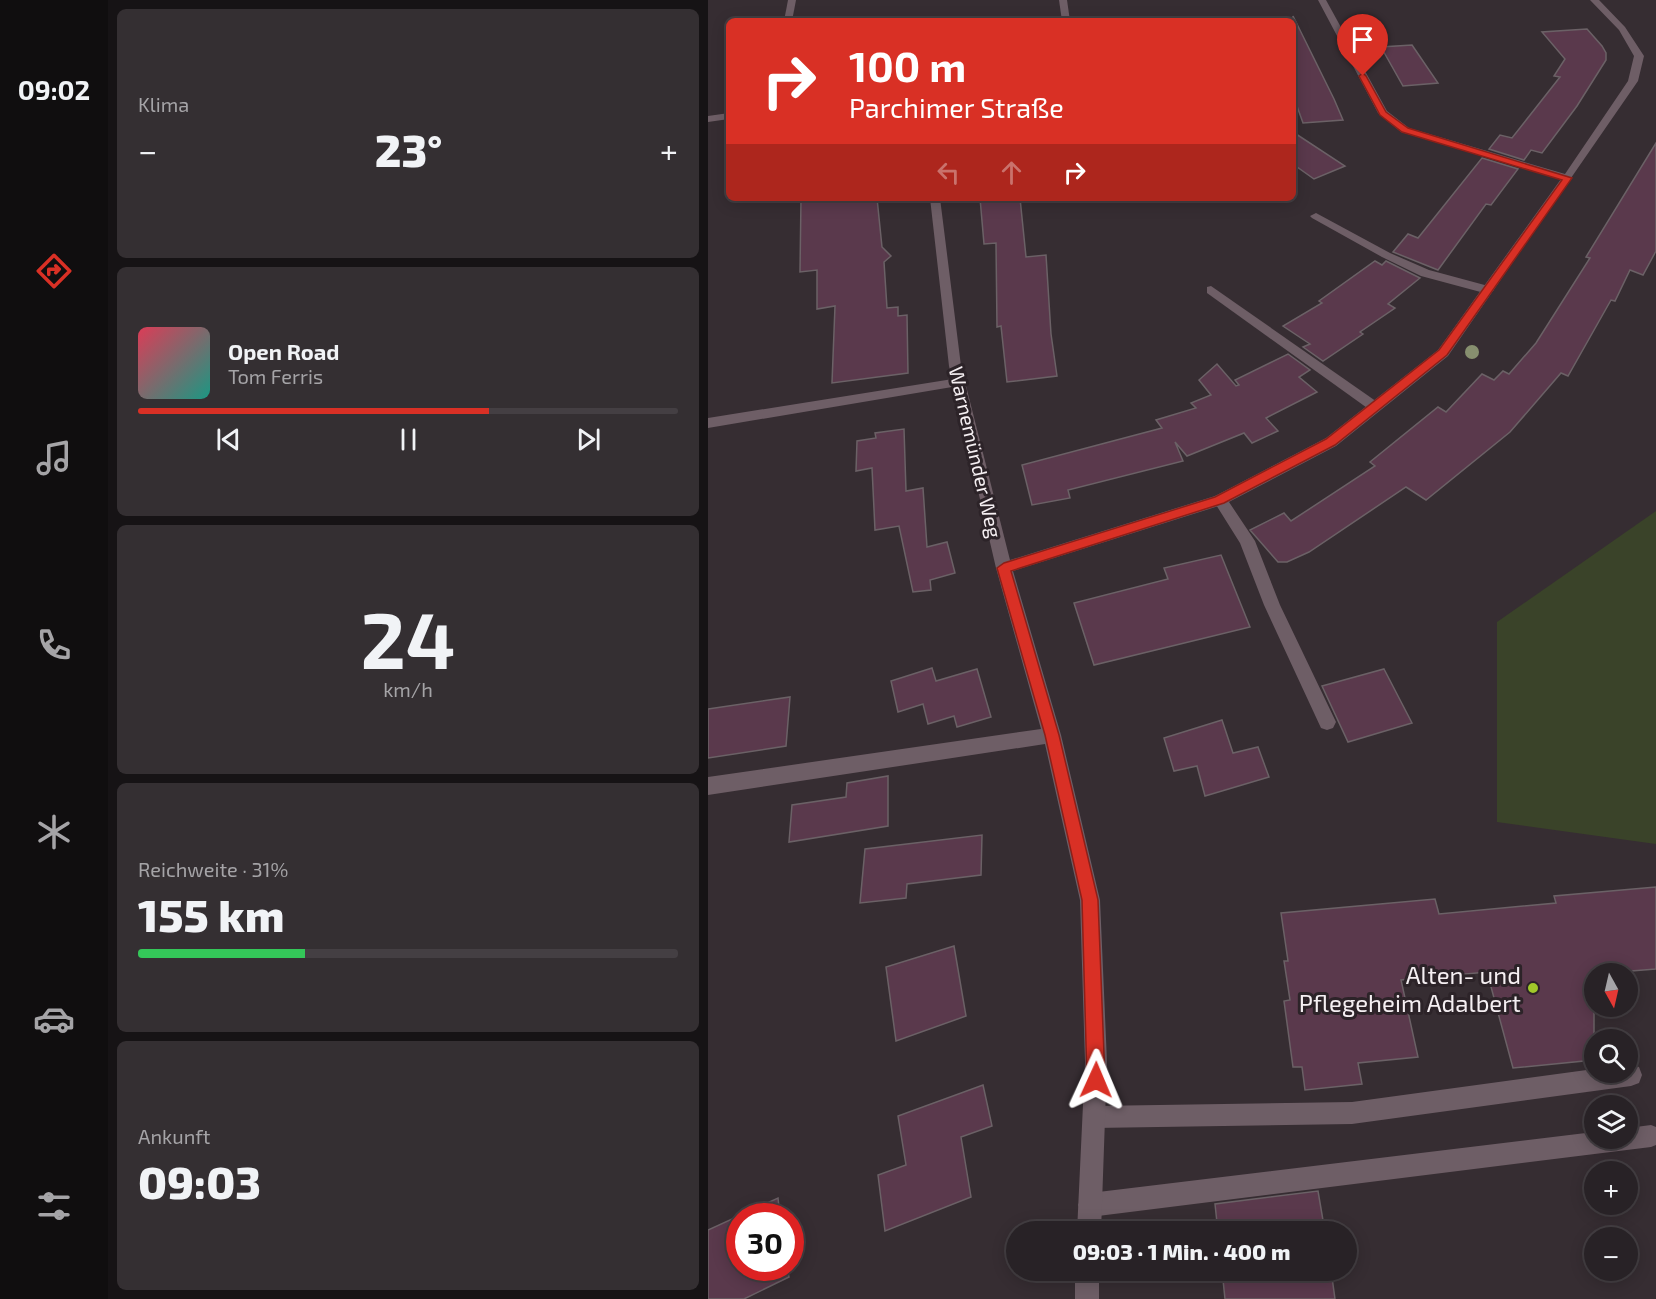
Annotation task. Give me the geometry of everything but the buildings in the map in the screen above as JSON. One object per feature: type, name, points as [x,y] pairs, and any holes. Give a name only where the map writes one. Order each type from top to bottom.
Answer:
[{"type":"street","points":[[789,18],[792,0]]},
{"type":"street","points":[[1063,0],[1066,18]]},
{"type":"street","points":[[1322,0],[1383,113],[1405,130],[1567,178]]},
{"type":"street","points":[[1004,568],[1220,500],[1330,442],[1443,353],[1633,81],[1639,56],[1622,29],[1594,0]]},
{"type":"street","points":[[708,119],[726,116]]},
{"type":"street","name":"Warnemünder Weg","points":[[935,201],[957,377],[1004,568],[1052,735],[1090,900],[1096,1062],[1089,1221]]},
{"type":"street","points":[[1316,216],[1386,255],[1425,273],[1488,290]]},
{"type":"street","points":[[1211,290],[1375,407]]},
{"type":"street","points":[[708,413],[957,377]]},
{"type":"street","points":[[708,423],[957,377]]},
{"type":"street","points":[[1220,500],[1247,541],[1272,605],[1327,722]]},
{"type":"street","points":[[708,786],[1052,735]]},
{"type":"street","points":[[1094,1117],[1352,1113],[1584,1081]]},
{"type":"street","points":[[1090,1206],[1651,1136]]},
{"type":"street","points":[[1087,1281],[1087,1299]]},
{"type":"green space","points":[[1656,511],[1656,844],[1497,822],[1497,622]]},
{"type":"place","name":"Alten- und Pflegeheim Adalbert","points":[[1533,988]]},
{"type":"route","points":[[1096,1080],[1090,900],[1052,735],[1004,568],[1220,500],[1330,442],[1443,353],[1567,178],[1405,130],[1383,113],[1363,76]]}]
